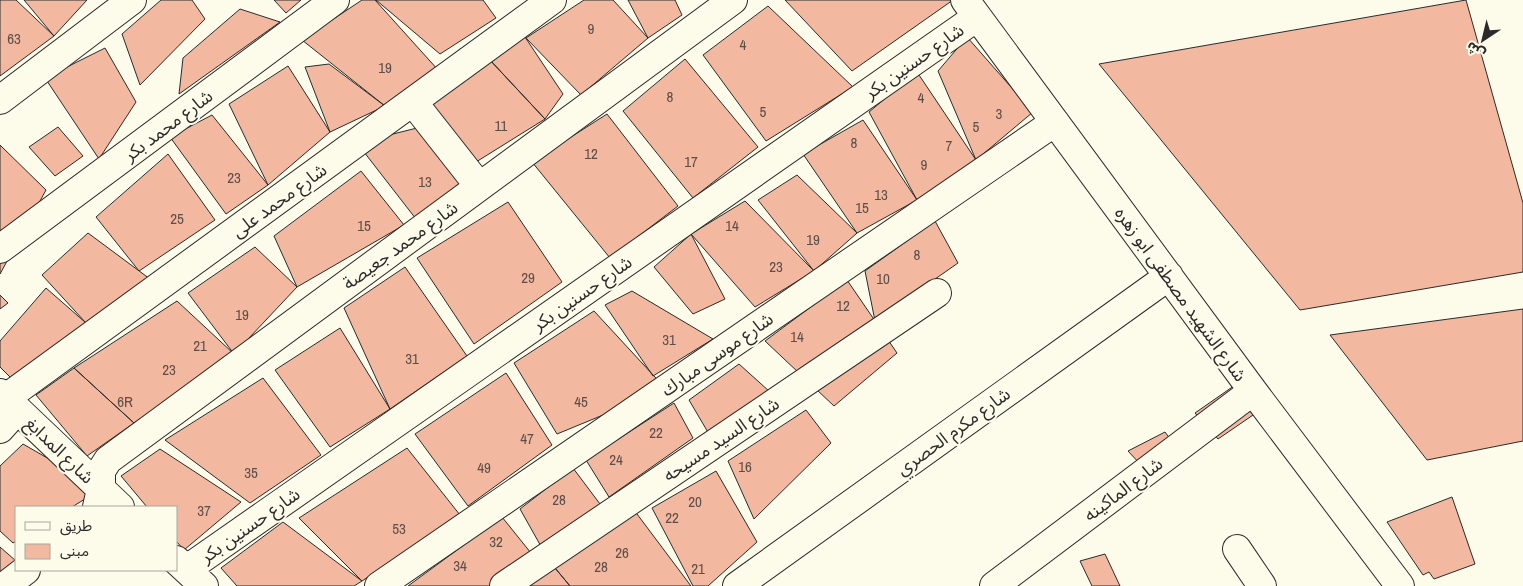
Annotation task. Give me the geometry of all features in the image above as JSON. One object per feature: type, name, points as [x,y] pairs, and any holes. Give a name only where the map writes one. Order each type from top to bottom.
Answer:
[{"type":"street","points":[[0,100],[132,0]]},
{"type":"street","name":"شارع محمد بكر","points":[[0,249],[335,0]]},
{"type":"street","name":"شارع محمد على","points":[[6,407],[552,0]]},
{"type":"street","name":"شارع محمد جعيصة","points":[[106,501],[101,471],[108,460],[733,0]]},
{"type":"street","name":"شارع الشهيد مصطفى ابو زهره","points":[[971,8],[1169,276],[1391,583]]},
{"type":"street","name":"شارع حسنين بكر","points":[[189,572],[971,8]]},
{"type":"street","points":[[413,102],[479,186]]},
{"type":"street","name":"شارع موسى مبارك","points":[[379,586],[1055,122]]},
{"type":"street","name":"شارع مكرم الحصري","points":[[737,586],[1169,276]]},
{"type":"street","name":"شارع السيد مسيحه","points":[[504,586],[937,293]]},
{"type":"street","name":"شارع الماكينه","points":[[994,586],[1253,392]]},
{"type":"street","name":"شارع المدابغ","points":[[6,407],[106,501]]},
{"type":"street","points":[[1237,549],[1262,586]]},
{"type":"street","points":[[5,586],[25,571]]},
{"type":"building","points":[[0,0],[16,0],[54,36],[0,76]]},
{"type":"building","points":[[24,0],[87,0],[54,36]]},
{"type":"building","points":[[161,0],[192,0],[205,19],[140,85],[122,34]]},
{"type":"building","points":[[274,0],[301,0],[286,13]]},
{"type":"building","points":[[362,0],[375,0],[439,71],[385,106],[302,40]]},
{"type":"building","points":[[376,0],[483,0],[496,18],[440,54]]},
{"type":"building","points":[[584,0],[613,0],[648,38],[581,95],[526,38]]},
{"type":"building","points":[[628,0],[675,0],[682,15],[648,38]]},
{"type":"building","points":[[785,0],[953,0],[852,71]]},
{"type":"building","points":[[1466,0],[1523,203],[1523,272],[1300,310],[1099,64]]},
{"type":"building","points":[[768,6],[853,87],[766,141],[703,55]]},
{"type":"building","points":[[240,9],[280,22],[179,94],[183,58]]},
{"type":"building","points":[[517,25],[563,94],[545,119],[489,59]]},
{"type":"building","points":[[967,37],[1033,112],[976,160],[938,71]]},
{"type":"building","points":[[105,48],[136,102],[99,159],[45,78]]},
{"type":"building","points":[[489,59],[545,119],[476,162],[430,102]]},
{"type":"building","points":[[685,59],[758,147],[693,198],[623,111]]},
{"type":"building","points":[[329,64],[385,106],[330,132],[305,67]]},
{"type":"building","points":[[288,66],[330,132],[268,185],[229,104]]},
{"type":"building","points":[[917,72],[976,160],[917,200],[869,112]]},
{"type":"building","points":[[607,114],[678,206],[610,258],[532,162]]},
{"type":"building","points":[[212,115],[268,185],[226,214],[170,137]]},
{"type":"building","points":[[863,120],[917,200],[857,233],[803,154]]},
{"type":"building","points":[[58,127],[83,156],[55,176],[29,147]]},
{"type":"building","points":[[417,128],[463,185],[416,219],[357,143]]},
{"type":"building","points":[[0,145],[46,190],[0,274]]},
{"type":"building","points":[[168,154],[215,220],[139,271],[96,217]]},
{"type":"building","points":[[361,171],[404,225],[297,287],[274,236]]},
{"type":"building","points":[[797,175],[857,233],[814,271],[758,200]]},
{"type":"building","points":[[745,201],[814,271],[755,307],[691,234]]},
{"type":"building","points":[[508,202],[562,282],[474,344],[417,258]]},
{"type":"building","points":[[935,221],[958,263],[875,321],[865,271]]},
{"type":"building","points":[[88,233],[150,279],[86,323],[42,275]]},
{"type":"building","points":[[691,234],[725,299],[693,314],[654,267]]},
{"type":"building","points":[[255,247],[297,287],[234,354],[188,293]]},
{"type":"building","points":[[405,267],[467,356],[390,409],[344,308]]},
{"type":"building","points":[[847,280],[897,353],[834,406],[765,341]]},
{"type":"building","points":[[46,288],[86,323],[11,378],[0,367],[0,341]]},
{"type":"building","points":[[632,291],[713,339],[653,376],[605,305]]},
{"type":"building","points":[[0,295],[8,303],[0,309]]},
{"type":"building","points":[[177,301],[234,354],[134,423],[74,368]]},
{"type":"building","points":[[1523,309],[1523,441],[1427,460],[1330,335]]},
{"type":"building","points":[[594,311],[666,389],[557,434],[514,363]]},
{"type":"building","points":[[340,328],[390,409],[330,447],[275,370]]},
{"type":"building","points":[[739,364],[770,392],[709,434],[689,400]]},
{"type":"building","points":[[74,368],[134,423],[87,456],[36,395]]},
{"type":"building","points":[[506,373],[552,445],[468,506],[415,434]]},
{"type":"building","points":[[263,378],[321,455],[250,503],[165,440]]},
{"type":"building","points":[[1238,383],[1256,413],[1218,439],[1195,413]]},
{"type":"building","points":[[674,403],[693,438],[609,497],[586,460]]},
{"type":"building","points":[[806,410],[831,443],[754,519],[728,461]]},
{"type":"building","points":[[1165,432],[1185,459],[1153,478],[1128,451]]},
{"type":"building","points":[[23,444],[101,489],[74,506],[15,506],[15,542],[13,543],[0,531],[0,466]]},
{"type":"building","points":[[407,448],[460,515],[362,581],[299,518]]},
{"type":"building","points":[[160,449],[241,502],[184,550],[178,543],[178,506],[146,506],[121,476]]},
{"type":"building","points":[[573,468],[600,504],[547,557],[520,509]]},
{"type":"building","points":[[716,471],[757,542],[708,586],[693,586],[652,508]]},
{"type":"building","points":[[1452,497],[1475,564],[1434,579],[1429,572],[1423,575],[1387,522]]},
{"type":"building","points":[[628,502],[691,586],[570,586],[555,568]]},
{"type":"building","points":[[502,517],[539,563],[496,586],[408,586]]},
{"type":"building","points":[[283,522],[362,581],[354,586],[237,586],[221,568]]},
{"type":"building","points":[[0,547],[15,562],[0,572]]},
{"type":"building","points":[[1105,554],[1120,586],[1092,586],[1080,561]]},
{"type":"building","points":[[555,568],[570,586],[528,586]]}]
